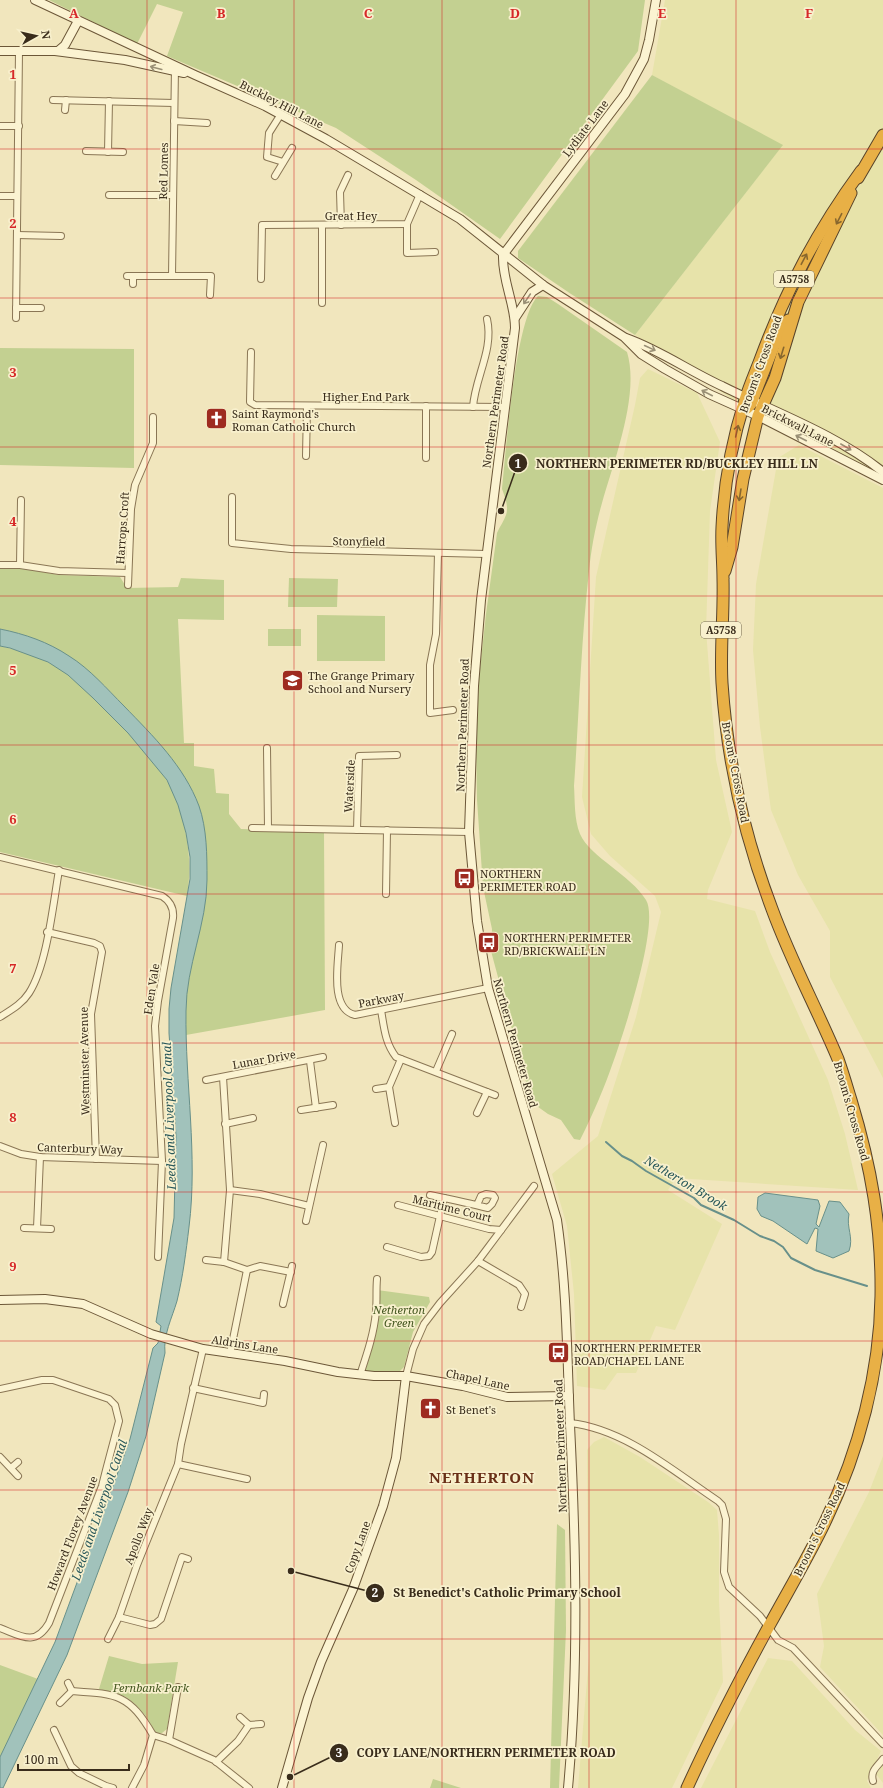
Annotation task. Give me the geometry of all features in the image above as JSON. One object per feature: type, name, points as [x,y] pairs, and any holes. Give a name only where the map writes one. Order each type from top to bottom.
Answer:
[{"type":"highway","name":"Broom's Cross Road","points":[[687,1788],[701,1757],[768,1628],[827,1519],[841,1486],[856,1444],[871,1383],[880,1321],[881,1294],[878,1223],[865,1144],[839,1062],[772,909],[739,800],[727,733],[722,682],[721,628],[724,578],[721,547],[724,503],[729,466],[742,409],[753,401],[777,338],[798,302],[862,171],[883,135]]},
{"type":"highway","name":"Broom's Cross Road","points":[[724,578],[732,547],[743,479],[758,416],[753,401],[772,329],[796,276],[836,206],[862,171]]},
{"type":"main road","points":[[35,0],[174,69]]},
{"type":"main road","name":"Lydiate Lane","points":[[503,255],[625,94],[644,59],[656,0]]},
{"type":"main road","points":[[55,51],[65,45],[78,21]]},
{"type":"main road","points":[[0,51],[55,51],[124,60],[174,69]]},
{"type":"main road","name":"Buckley Hill Lane","points":[[174,69],[195,75],[281,114],[420,194],[460,220],[503,255]]},
{"type":"main road","name":"Brickwall Lane","points":[[503,255],[543,285],[624,338],[641,354],[665,369],[709,394],[758,416],[883,480]]},
{"type":"main road","name":"Northern Perimeter Road","points":[[503,255],[504,276],[513,303],[515,340],[486,554],[474,686],[469,832],[477,921],[488,988],[557,1220],[562,1257],[568,1322],[574,1525],[575,1643],[568,1788]]},
{"type":"main road","points":[[515,318],[532,292],[543,285]]},
{"type":"main road","name":"Brickwall Lane","points":[[624,338],[649,346],[716,384],[837,442],[869,461],[883,472]]},
{"type":"main road","name":"Aldrins Lane","points":[[0,1300],[45,1299],[83,1304],[151,1334],[203,1349],[285,1361],[360,1375]]},
{"type":"main road","points":[[360,1375],[406,1376]]},
{"type":"main road","name":"Chapel Lane","points":[[406,1376],[463,1386],[508,1397],[569,1396]]},
{"type":"main road","name":"Copy Lane","points":[[282,1788],[310,1690],[320,1662],[353,1588],[383,1506],[396,1458],[406,1376]]},
{"type":"street","points":[[16,318],[19,51]]},
{"type":"street","name":"Red Lomes","points":[[172,276],[174,69]]},
{"type":"street","points":[[53,100],[174,103]]},
{"type":"street","points":[[65,110],[66,100]]},
{"type":"street","points":[[108,152],[109,101]]},
{"type":"street","points":[[281,114],[268,133],[267,157],[283,162]]},
{"type":"street","points":[[174,121],[207,122]]},
{"type":"street","points":[[0,126],[19,126]]},
{"type":"street","points":[[275,176],[292,148]]},
{"type":"street","points":[[86,151],[123,152]]},
{"type":"street","points":[[341,225],[340,197],[342,186],[348,175]]},
{"type":"street","points":[[420,194],[407,224],[407,253],[436,252]]},
{"type":"street","points":[[109,195],[173,195]]},
{"type":"street","points":[[0,196],[17,196]]},
{"type":"street","points":[[340,197],[348,197]]},
{"type":"street","name":"Great Hey","points":[[261,279],[262,225],[407,224]]},
{"type":"street","points":[[322,225],[322,303]]},
{"type":"street","points":[[17,235],[61,236]]},
{"type":"street","points":[[133,284],[130,276],[211,276],[210,295]]},
{"type":"street","points":[[16,308],[41,308]]},
{"type":"street","points":[[473,407],[488,346],[489,334],[487,319]]},
{"type":"street","name":"Higher End Park","points":[[251,352],[250,402],[255,405],[505,407]]},
{"type":"street","name":"Higher End Park","points":[[306,456],[307,406]]},
{"type":"street","name":"Higher End Park","points":[[426,406],[426,458]]},
{"type":"street","name":"Harrops Croft","points":[[128,585],[131,509],[135,485],[153,444],[153,417]]},
{"type":"street","name":"Stonyfield","points":[[232,497],[232,543],[291,549],[486,554]]},
{"type":"street","points":[[20,566],[21,500]]},
{"type":"street","points":[[438,553],[436,634],[430,665],[430,712],[453,710]]},
{"type":"street","name":"Harrops Croft","points":[[0,565],[59,571],[128,573]]},
{"type":"street","points":[[267,748],[268,828]]},
{"type":"street","name":"Waterside","points":[[357,830],[359,756],[397,755]]},
{"type":"street","points":[[252,828],[469,832]]},
{"type":"street","points":[[386,894],[387,830]]},
{"type":"street","name":"Eden Vale","points":[[0,857],[162,896],[172,905],[174,912],[155,1026],[162,1161],[158,1257]]},
{"type":"street","points":[[0,1017],[14,1009],[28,994],[38,973],[59,870]]},
{"type":"street","name":"Westminster Avenue","points":[[47,932],[94,943],[100,946],[102,952],[91,1014],[96,1159]]},
{"type":"street","name":"Parkway","points":[[339,945],[337,989],[341,1004],[348,1013],[355,1015],[488,988]]},
{"type":"street","points":[[381,1010],[389,1048],[396,1057],[436,1071],[495,1095]]},
{"type":"street","points":[[436,1071],[452,1034]]},
{"type":"street","name":"Lunar Drive","points":[[206,1080],[310,1061],[323,1057]]},
{"type":"street","points":[[395,1123],[389,1087],[401,1059]]},
{"type":"street","name":"Lunar Drive","points":[[310,1061],[316,1108]]},
{"type":"street","name":"Lunar Drive","points":[[223,1077],[230,1190],[224,1262]]},
{"type":"street","points":[[376,1088],[389,1087]]},
{"type":"street","points":[[477,1113],[487,1092]]},
{"type":"street","points":[[302,1110],[333,1105]]},
{"type":"street","points":[[225,1124],[253,1118]]},
{"type":"street","points":[[306,1221],[323,1144]]},
{"type":"street","name":"Canterbury Way","points":[[0,1146],[21,1154],[40,1157],[162,1161]]},
{"type":"street","points":[[37,1228],[40,1157]]},
{"type":"street","points":[[406,1376],[413,1350],[424,1324],[440,1303],[478,1261],[534,1186]]},
{"type":"street","points":[[230,1190],[260,1194],[309,1206]]},
{"type":"street","points":[[430,1195],[477,1205]]},
{"type":"street","points":[[387,1247],[421,1257],[429,1256],[432,1252],[444,1198]]},
{"type":"street","name":"Maritime Court","points":[[398,1205],[489,1229],[501,1230]]},
{"type":"street","points":[[24,1228],[51,1229]]},
{"type":"street","points":[[206,1260],[224,1262],[247,1270],[260,1266],[292,1269],[282,1304]]},
{"type":"street","points":[[478,1261],[519,1285],[525,1294],[521,1307]]},
{"type":"street","points":[[230,1354],[247,1270]]},
{"type":"street","points":[[360,1375],[371,1343],[376,1310],[375,1291],[377,1279]]},
{"type":"street","name":"Apollo Way","points":[[108,1640],[119,1617],[137,1565],[178,1464],[193,1388],[203,1349]]},
{"type":"street","name":"Howard Florey Avenue","points":[[0,1389],[42,1380],[53,1380],[109,1399],[115,1405],[119,1421],[102,1486],[49,1623],[44,1632],[38,1636],[28,1638],[0,1628]]},
{"type":"street","points":[[193,1388],[263,1403],[264,1394]]},
{"type":"street","points":[[570,1423],[585,1424],[630,1443],[655,1458],[722,1505],[726,1519],[725,1579],[730,1587],[760,1616],[778,1640],[793,1648],[883,1744]]},
{"type":"street","points":[[0,1457],[18,1476]]},
{"type":"street","points":[[11,1468],[18,1462]]},
{"type":"street","points":[[178,1464],[246,1479]]},
{"type":"street","points":[[119,1617],[150,1625],[155,1624],[161,1619],[182,1557],[188,1559]]},
{"type":"street","points":[[68,1683],[72,1691]]},
{"type":"street","points":[[169,1740],[178,1688]]},
{"type":"street","points":[[60,1703],[72,1691]]},
{"type":"street","points":[[72,1691],[105,1694],[123,1700],[138,1710],[153,1735],[169,1740],[216,1762],[249,1788]]},
{"type":"street","points":[[240,1717],[250,1725],[261,1724]]},
{"type":"street","points":[[216,1762],[238,1741],[250,1725]]},
{"type":"street","points":[[54,1730],[71,1766],[79,1773],[113,1788]]},
{"type":"street","points":[[131,1788],[144,1765],[153,1735]]},
{"type":"street","points":[[873,1781],[871,1776],[873,1771],[883,1759]]},
{"type":"shaded area","points":[[665,0],[883,0],[883,476],[758,416],[635,335],[782,146],[652,75]]},
{"type":"shaded area","points":[[648,369],[697,393],[720,442],[710,511],[706,630],[716,760],[732,832],[708,890],[707,899],[755,911],[770,952],[828,1080],[845,1134],[858,1190],[676,1178],[668,1190],[722,1224],[675,1330],[656,1326],[636,1373],[617,1373],[605,1390],[577,1386],[574,1294],[567,1226],[552,1174],[598,1136],[636,1017],[661,912],[655,896],[610,856],[591,834],[582,797],[596,577],[640,378]]},
{"type":"shaded area","points":[[799,445],[883,488],[883,1078],[830,977],[830,931],[798,875],[771,810],[760,727],[753,650],[756,584],[778,458]]},
{"type":"shaded area","points":[[604,1437],[640,1457],[708,1502],[717,1510],[723,1682],[672,1788],[578,1788],[589,1657],[587,1450],[594,1442]]},
{"type":"shaded area","points":[[883,1456],[883,1735],[820,1667],[824,1646],[817,1594],[869,1492]]},
{"type":"shaded area","points":[[768,1658],[792,1661],[855,1730],[881,1751],[867,1781],[871,1788],[701,1788]]},
{"type":"shaded area","points":[[883,1765],[883,1783],[876,1774]]},
{"type":"green space","points":[[49,0],[645,0],[638,51],[500,239],[416,180],[336,128],[167,56],[183,12],[157,4],[137,44]]},
{"type":"green space","points":[[652,75],[783,145],[635,335],[518,258],[518,251]]},
{"type":"green space","points":[[538,296],[547,297],[627,352],[630,369],[628,407],[624,428],[600,511],[591,554],[584,624],[574,786],[576,816],[580,834],[592,850],[631,882],[639,891],[646,900],[649,915],[642,966],[634,998],[606,1083],[580,1140],[574,1139],[561,1120],[548,1114],[534,1104],[529,1093],[491,951],[492,929],[483,887],[477,800],[476,741],[479,678],[497,533],[507,512],[502,489],[509,417],[523,330],[530,309]]},
{"type":"green space","points":[[0,348],[134,349],[134,468],[0,465]]},
{"type":"green space","points":[[0,568],[21,568],[59,575],[120,577],[127,588],[178,587],[181,578],[224,580],[224,620],[178,619],[184,743],[194,743],[194,766],[214,769],[216,793],[229,794],[229,814],[241,829],[324,832],[325,1010],[186,1035],[187,986],[205,903],[207,882],[204,836],[200,814],[193,794],[183,776],[157,742],[97,679],[70,657],[55,648],[21,634],[0,629]]},
{"type":"green space","points":[[289,578],[338,579],[337,607],[288,607]]},
{"type":"green space","points":[[317,615],[385,616],[385,661],[317,661]]},
{"type":"green space","points":[[268,629],[301,629],[301,646],[268,646]]},
{"type":"green space","points":[[0,646],[44,660],[69,676],[85,689],[120,724],[153,761],[165,777],[172,790],[182,816],[185,829],[189,856],[189,883],[187,896],[0,852]]},
{"type":"green space","name":"Netherton Green","points":[[377,1290],[429,1297],[430,1302],[413,1332],[404,1367],[400,1371],[365,1371],[374,1341]]},
{"type":"green space","points":[[557,1524],[565,1530],[566,1630],[559,1788],[550,1788]]},
{"type":"green space","name":"Fernbank Park","points":[[109,1656],[142,1664],[178,1662],[167,1729],[162,1733],[156,1733],[145,1715],[126,1697],[99,1689]]},
{"type":"green space","points":[[0,1665],[38,1679],[0,1757]]},
{"type":"green space","points":[[433,1779],[461,1788],[430,1788]]},
{"type":"water","points":[[0,629],[18,633],[45,643],[77,661],[98,680],[157,740],[167,752],[193,791],[202,815],[207,852],[207,880],[204,913],[189,978],[187,994],[186,1038],[192,1173],[189,1227],[179,1292],[165,1340],[165,1353],[146,1436],[128,1492],[67,1655],[3,1788],[0,1788],[0,1757],[55,1642],[130,1439],[153,1348],[158,1343],[161,1326],[156,1322],[174,1218],[176,1136],[169,1033],[169,1009],[171,988],[190,879],[190,857],[186,833],[178,805],[167,780],[128,733],[68,675],[48,662],[10,648],[0,646]]},
{"type":"water","points":[[765,1193],[818,1200],[820,1206],[816,1224],[819,1227],[829,1201],[840,1202],[849,1214],[848,1224],[851,1241],[849,1251],[833,1258],[816,1251],[818,1229],[815,1228],[807,1244],[773,1221],[761,1216],[757,1209],[758,1197]]},
{"type":"waterway","name":"Netherton Brook","points":[[606,1142],[622,1156],[694,1198],[701,1205],[734,1220],[760,1236],[774,1241],[783,1247],[791,1258],[815,1270],[867,1286]]},
{"type":"place","name":"Saint Raymond's Roman Catholic Church","points":[[217,419]]},
{"type":"place","name":"NORTHERN PERIMETER RD/BUCKLEY HILL LN","points":[[501,511]]},
{"type":"place","name":"The Grange Primary School and Nursery","points":[[293,681]]},
{"type":"place","name":"NORTHERN PERIMETER ROAD","points":[[464,879]]},
{"type":"place","name":"NORTHERN PERIMETER RD/BRICKWALL LN","points":[[488,943]]},
{"type":"place","name":"NORTHERN PERIMETER ROAD/CHAPEL LANE","points":[[558,1353]]},
{"type":"place","name":"St Benet's","points":[[431,1409]]},
{"type":"place","name":"St Benedict's Catholic Primary School","points":[[291,1571]]},
{"type":"place","name":"COPY LANE/NORTHERN PERIMETER ROAD","points":[[290,1777]]},
{"type":"district","name":"NETHERTON","points":[[482,1477]]},
{"type":"water label","name":"Leeds and Liverpool Canal","points":[[169,1116]]},
{"type":"water label","name":"Leeds and Liverpool Canal","points":[[99,1510]]}]
